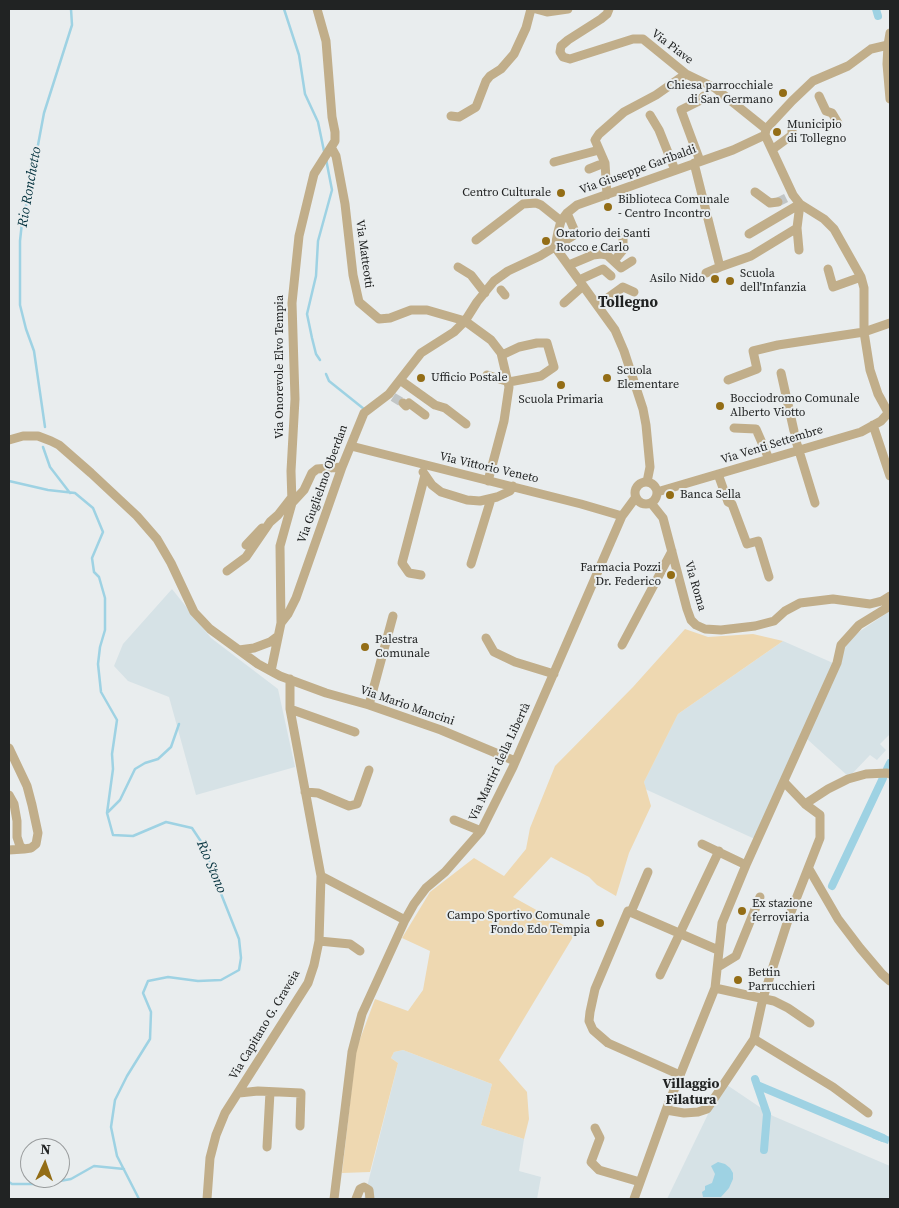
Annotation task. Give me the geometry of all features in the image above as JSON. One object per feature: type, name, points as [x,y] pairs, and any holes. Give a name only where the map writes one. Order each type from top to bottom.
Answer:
[{"type":"street","name":"Via Matteotti","points":[[317,9],[326,41],[329,62],[332,117],[335,132],[335,141],[331,148],[336,156],[345,204],[353,275],[359,302],[378,319],[390,318],[411,310],[427,310],[466,321],[491,340],[502,355],[509,382],[508,402],[488,481]]},
{"type":"street","points":[[451,116],[458,117],[476,107],[490,76],[501,69],[514,54],[526,28],[531,9]]},
{"type":"street","points":[[536,9],[547,12],[568,9]]},
{"type":"street","name":"Via Piave","points":[[609,9],[607,14],[601,19],[561,46],[560,52],[563,57],[570,59],[633,39],[643,39],[686,74],[715,88],[766,132],[792,196],[800,204]]},
{"type":"street","points":[[890,33],[887,64],[890,98]]},
{"type":"street","name":"Via Giuseppe Garibaldi","points":[[555,246],[561,221],[577,205],[733,150],[766,132],[812,85],[848,66],[871,49],[888,45]]},
{"type":"street","points":[[606,195],[603,164],[595,140],[606,126],[624,112],[656,95],[686,74]]},
{"type":"street","points":[[704,96],[699,101],[681,110],[697,162],[720,267]]},
{"type":"street","points":[[819,96],[826,111],[832,113],[838,124]]},
{"type":"street","points":[[650,115],[659,130],[675,170]]},
{"type":"street","points":[[773,148],[792,136],[792,128]]},
{"type":"street","name":"Via Onorevole Elvo Tempia","points":[[281,623],[280,546],[292,500],[291,471],[295,398],[292,303],[299,236],[314,174],[331,148]]},
{"type":"street","points":[[554,162],[599,150]]},
{"type":"street","points":[[589,169],[603,164]]},
{"type":"street","points":[[755,192],[770,203],[778,202]]},
{"type":"street","points":[[476,240],[523,204],[536,203],[541,205],[561,221]]},
{"type":"street","points":[[799,250],[797,228],[800,204]]},
{"type":"street","points":[[749,234],[800,204]]},
{"type":"street","points":[[800,204],[824,219],[834,229],[861,277],[864,288],[864,332],[870,370],[878,394],[890,413]]},
{"type":"street","name":"Via Guglielmo Oberdan","points":[[271,671],[281,623],[296,598],[342,467],[364,413],[391,395],[400,380],[421,354],[454,332],[466,321],[477,302],[485,293],[499,288],[508,270],[540,256],[576,234],[567,213]]},
{"type":"street","points":[[706,273],[744,259],[768,247],[797,228]]},
{"type":"street","points":[[614,261],[623,250],[623,238]]},
{"type":"street","points":[[555,246],[615,330],[624,351],[643,410],[650,454],[647,482]]},
{"type":"street","points":[[568,265],[593,255],[601,254],[607,255],[621,268],[632,261]]},
{"type":"street","points":[[458,268],[471,275],[485,293]]},
{"type":"street","points":[[828,269],[833,288],[861,277]]},
{"type":"street","points":[[564,303],[581,283],[603,270],[611,276]]},
{"type":"street","points":[[598,305],[624,287],[634,292]]},
{"type":"street","points":[[728,380],[758,369],[753,351],[788,343],[864,332],[890,323]]},
{"type":"street","points":[[487,375],[509,382],[542,376],[554,367],[547,343],[518,347],[502,355]]},
{"type":"street","points":[[781,373],[794,431]]},
{"type":"street","points":[[400,380],[435,405],[445,408],[466,424]]},
{"type":"street","points":[[403,403],[406,406],[408,403],[425,414]]},
{"type":"street","name":"Via Venti Settembre","points":[[657,492],[861,432],[890,413]]},
{"type":"street","points":[[873,425],[890,476]]},
{"type":"street","points":[[734,428],[756,429],[769,459]]},
{"type":"street","points":[[9,440],[23,436],[38,436],[59,445],[137,516],[157,539],[171,563],[194,612],[210,629],[258,664],[290,679]]},
{"type":"street","points":[[796,441],[815,503]]},
{"type":"street","name":"Via Vittorio Veneto","points":[[351,446],[513,486],[622,516]]},
{"type":"street","points":[[419,464],[432,485],[440,492],[453,497],[480,501],[510,491],[513,486]]},
{"type":"street","points":[[246,545],[304,490],[312,473],[317,469],[342,467]]},
{"type":"street","points":[[718,474],[728,502],[732,504],[748,544],[758,541],[769,577]]},
{"type":"street","points":[[421,575],[409,573],[402,563],[425,475]]},
{"type":"street","points":[[647,482],[654,486],[657,492],[655,498],[648,504],[640,502],[636,497],[637,486],[647,482]]},
{"type":"street","name":"Via Martiri della Libertà","points":[[334,1199],[352,1052],[362,1014],[405,920],[426,888],[445,872],[482,831],[554,674],[622,516],[636,497]]},
{"type":"street","points":[[471,564],[490,499]]},
{"type":"street","name":"Via Roma","points":[[651,502],[663,518],[691,620],[696,625],[705,629],[721,630],[765,624],[800,603],[833,599],[870,604],[890,596]]},
{"type":"street","points":[[227,571],[246,557],[270,522]]},
{"type":"street","points":[[622,645],[672,551]]},
{"type":"street","points":[[634,1199],[666,1110],[715,988],[722,923],[746,864],[838,663],[841,645],[859,625],[890,606]]},
{"type":"street","points":[[369,705],[393,616]]},
{"type":"street","points":[[239,650],[254,648],[270,642],[278,636]]},
{"type":"street","points":[[486,638],[494,652],[515,662],[554,674]]},
{"type":"street","name":"Via Mario Mancini","points":[[290,679],[326,693],[369,705],[440,730],[515,761]]},
{"type":"street","name":"Via Capitano G. Craveia","points":[[207,1199],[210,1158],[216,1135],[225,1113],[308,983],[319,941],[321,876],[290,709],[290,679]]},
{"type":"street","points":[[290,709],[355,732]]},
{"type":"street","points":[[9,748],[27,786],[38,833],[36,844],[31,848],[9,850]]},
{"type":"street","points":[[305,792],[318,793],[349,806],[357,804],[369,770]]},
{"type":"street","points":[[805,804],[848,779],[866,774],[888,773]]},
{"type":"street","points":[[666,1110],[684,1113],[707,1109],[754,1039],[763,998],[789,916],[820,838],[820,816],[805,804],[784,782]]},
{"type":"street","points":[[9,795],[14,804],[17,836],[20,846],[24,849]]},
{"type":"street","points":[[454,820],[482,831]]},
{"type":"street","points":[[702,844],[746,864]]},
{"type":"street","points":[[660,975],[719,852]]},
{"type":"street","points":[[809,869],[838,920],[882,974],[890,980]]},
{"type":"street","points":[[648,872],[630,912],[628,911],[595,989],[589,1021],[594,1030],[608,1043],[680,1075]]},
{"type":"street","points":[[321,876],[405,920]]},
{"type":"street","points":[[718,967],[736,956],[760,897]]},
{"type":"street","points":[[630,912],[718,950]]},
{"type":"street","points":[[319,941],[350,944],[360,951]]},
{"type":"street","points":[[715,988],[774,1000],[810,1023]]},
{"type":"street","points":[[754,1039],[833,1087],[868,1113]]},
{"type":"street","points":[[267,1147],[270,1092]]},
{"type":"street","points":[[239,1093],[301,1093],[300,1126]]},
{"type":"street","points":[[595,1128],[600,1138],[591,1162],[599,1170],[640,1182]]},
{"type":"street","points":[[356,1199],[360,1189],[364,1187],[369,1190],[370,1199]]},
{"type":"shaded area","points":[[172,589],[211,638],[278,689],[295,767],[196,795],[169,697],[128,681],[114,666],[123,644]]},
{"type":"shaded area","points":[[890,611],[890,734],[880,744],[886,750],[877,760],[870,755],[849,777],[807,739],[757,840],[645,789],[644,782],[678,714],[783,641],[833,663],[850,638]]},
{"type":"shaded area","points":[[685,629],[708,637],[753,634],[783,641],[678,714],[644,782],[651,806],[629,853],[616,896],[597,885],[589,877],[551,857],[513,897],[576,932],[499,1060],[527,1092],[529,1119],[524,1139],[481,1125],[492,1084],[403,1050],[394,1052],[391,1058],[398,1063],[370,1172],[342,1173],[356,1050],[375,999],[408,1011],[423,990],[430,951],[402,938],[430,892],[474,858],[504,876],[526,849],[530,828],[555,766],[633,687]]},
{"type":"shaded area","points":[[403,1050],[492,1084],[481,1125],[524,1139],[519,1171],[541,1177],[537,1199],[364,1199],[398,1063],[391,1058],[394,1052]]},
{"type":"shaded area","points":[[727,1085],[773,1116],[890,1166],[890,1199],[667,1199],[710,1110]]},
{"type":"water","points":[[875,1131],[890,1137],[888,1144],[872,1138]]},
{"type":"water","points":[[718,1162],[730,1168],[733,1173],[733,1179],[729,1188],[721,1197],[703,1197],[702,1192],[705,1190],[705,1186],[712,1183],[715,1174],[711,1166]]},
{"type":"waterway","name":"Rio Ronchetto","points":[[45,427],[34,351],[20,305],[20,241],[23,213],[31,193],[31,163],[38,145],[44,113],[72,25],[71,9]]},
{"type":"waterway","points":[[284,9],[299,55],[305,94],[318,122],[324,151]]},
{"type":"waterway","points":[[876,9],[878,16]]},
{"type":"waterway","points":[[320,360],[316,354],[307,314],[316,276],[318,241],[332,190],[326,159]]},
{"type":"waterway","points":[[326,374],[329,381],[364,409]]},
{"type":"waterway","name":"Rio Ronchetto","points":[[43,447],[50,467],[70,493]]},
{"type":"waterway","name":"Rio Stono","points":[[9,481],[48,490],[75,493],[93,508],[103,532],[92,558],[94,572],[99,577],[105,598],[105,630],[98,664],[101,692],[117,720],[107,813],[113,835],[133,836],[166,822],[192,828],[206,849],[212,871],[239,939],[241,958],[239,970],[221,980],[198,981],[168,977],[148,981],[143,993],[151,1012],[150,1039],[127,1076],[115,1100],[111,1127],[117,1156],[139,1199]]},
{"type":"waterway","points":[[108,812],[120,800],[135,769],[145,763],[158,759],[171,747],[179,724]]},
{"type":"waterway","points":[[887,769],[890,763]]},
{"type":"waterway","points":[[832,886],[883,778]]},
{"type":"waterway","points":[[755,1079],[757,1085],[883,1138]]},
{"type":"waterway","points":[[757,1085],[767,1114],[764,1150]]},
{"type":"waterway","points":[[9,1182],[12,1184],[43,1184],[71,1179],[94,1166],[124,1169]]},
{"type":"tunnel","points":[[778,202],[790,196]]},
{"type":"tunnel","points":[[393,397],[403,403]]},
{"type":"place","name":"Chiesa parrocchiale di San Germano","points":[[783,93]]},
{"type":"place","name":"Municipio di Tollegno","points":[[777,132]]},
{"type":"place","name":"Centro Culturale","points":[[561,193]]},
{"type":"place","name":"Biblioteca Comunale - Centro Incontro","points":[[608,207]]},
{"type":"place","name":"Oratorio dei Santi Rocco e Carlo","points":[[546,241]]},
{"type":"place","name":"Asilo Nido","points":[[715,279]]},
{"type":"place","name":"Scuola dell'Infanzia","points":[[730,281]]},
{"type":"place","name":"Ufficio Postale","points":[[421,378]]},
{"type":"place","name":"Scuola Elementare","points":[[607,378]]},
{"type":"place","name":"Scuola Primaria","points":[[561,385]]},
{"type":"place","name":"Bocciodromo Comunale Alberto Viotto","points":[[720,406]]},
{"type":"place","name":"Banca Sella","points":[[670,495]]},
{"type":"place","name":"Farmacia Pozzi Dr. Federico","points":[[671,575]]},
{"type":"place","name":"Palestra Comunale","points":[[365,647]]},
{"type":"place","name":"Ex stazione ferroviaria","points":[[742,911]]},
{"type":"place","name":"Campo Sportivo Comunale Fondo Edo Tempia","points":[[600,923]]},
{"type":"place","name":"Bettin Parrucchieri","points":[[738,980]]},
{"type":"district","name":"Tollegno","points":[[628,303]]},
{"type":"district","name":"Villaggio Filatura","points":[[691,1092]]}]
